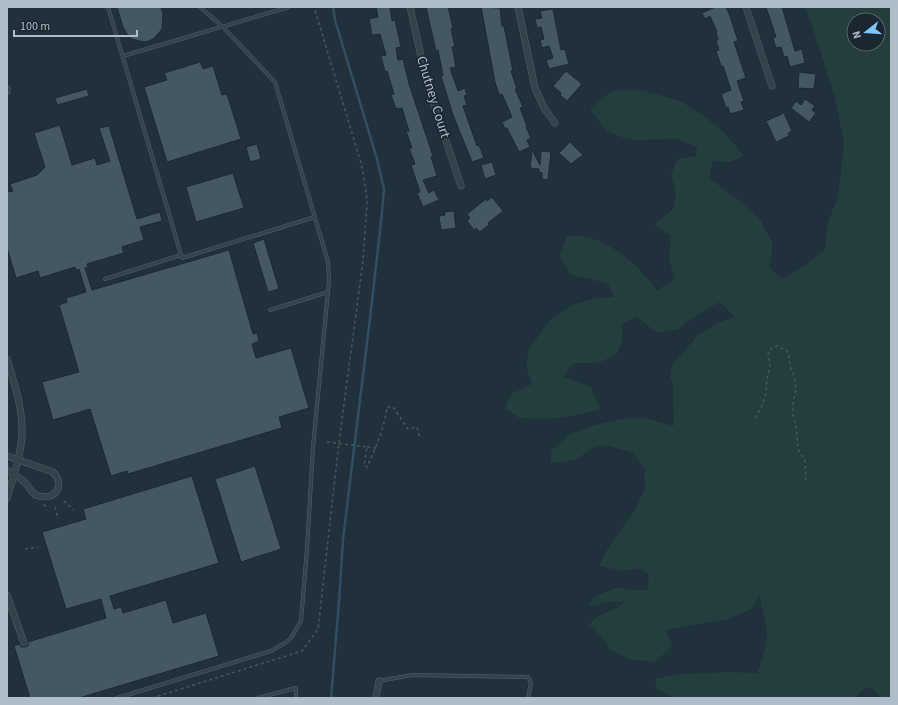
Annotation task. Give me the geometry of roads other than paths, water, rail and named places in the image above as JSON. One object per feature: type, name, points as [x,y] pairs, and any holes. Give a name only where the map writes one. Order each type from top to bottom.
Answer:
[{"type":"street","name":"Chutney Court","points":[[410,7],[427,83],[461,186]]},
{"type":"street","points":[[518,7],[535,88],[544,108],[555,123]]},
{"type":"street","points":[[746,7],[772,86]]},
{"type":"street","points":[[7,359],[20,410],[22,434],[18,460],[7,498]]},
{"type":"street","points":[[7,456],[53,472],[57,476],[58,486],[53,495],[48,497],[40,496],[34,494],[22,479],[7,470]]},
{"type":"street","points":[[7,595],[24,643]]},
{"type":"street","points":[[376,698],[379,681]]},
{"type":"lane","points":[[108,7],[182,258],[315,217]]},
{"type":"lane","points":[[117,698],[271,651],[285,643],[296,631],[300,621],[307,549],[313,446],[330,271],[275,82],[223,27],[200,7]]},
{"type":"lane","points":[[123,56],[289,7]]},
{"type":"lane","points":[[105,279],[181,255]]},
{"type":"lane","points":[[270,310],[328,292]]},
{"type":"lane","points":[[379,681],[412,675],[528,677],[531,683],[528,698]]},
{"type":"lane","points":[[258,698],[296,688],[296,698]]},
{"type":"waterway","points":[[331,698],[343,539],[384,189],[377,159],[335,20],[333,7]]}]
